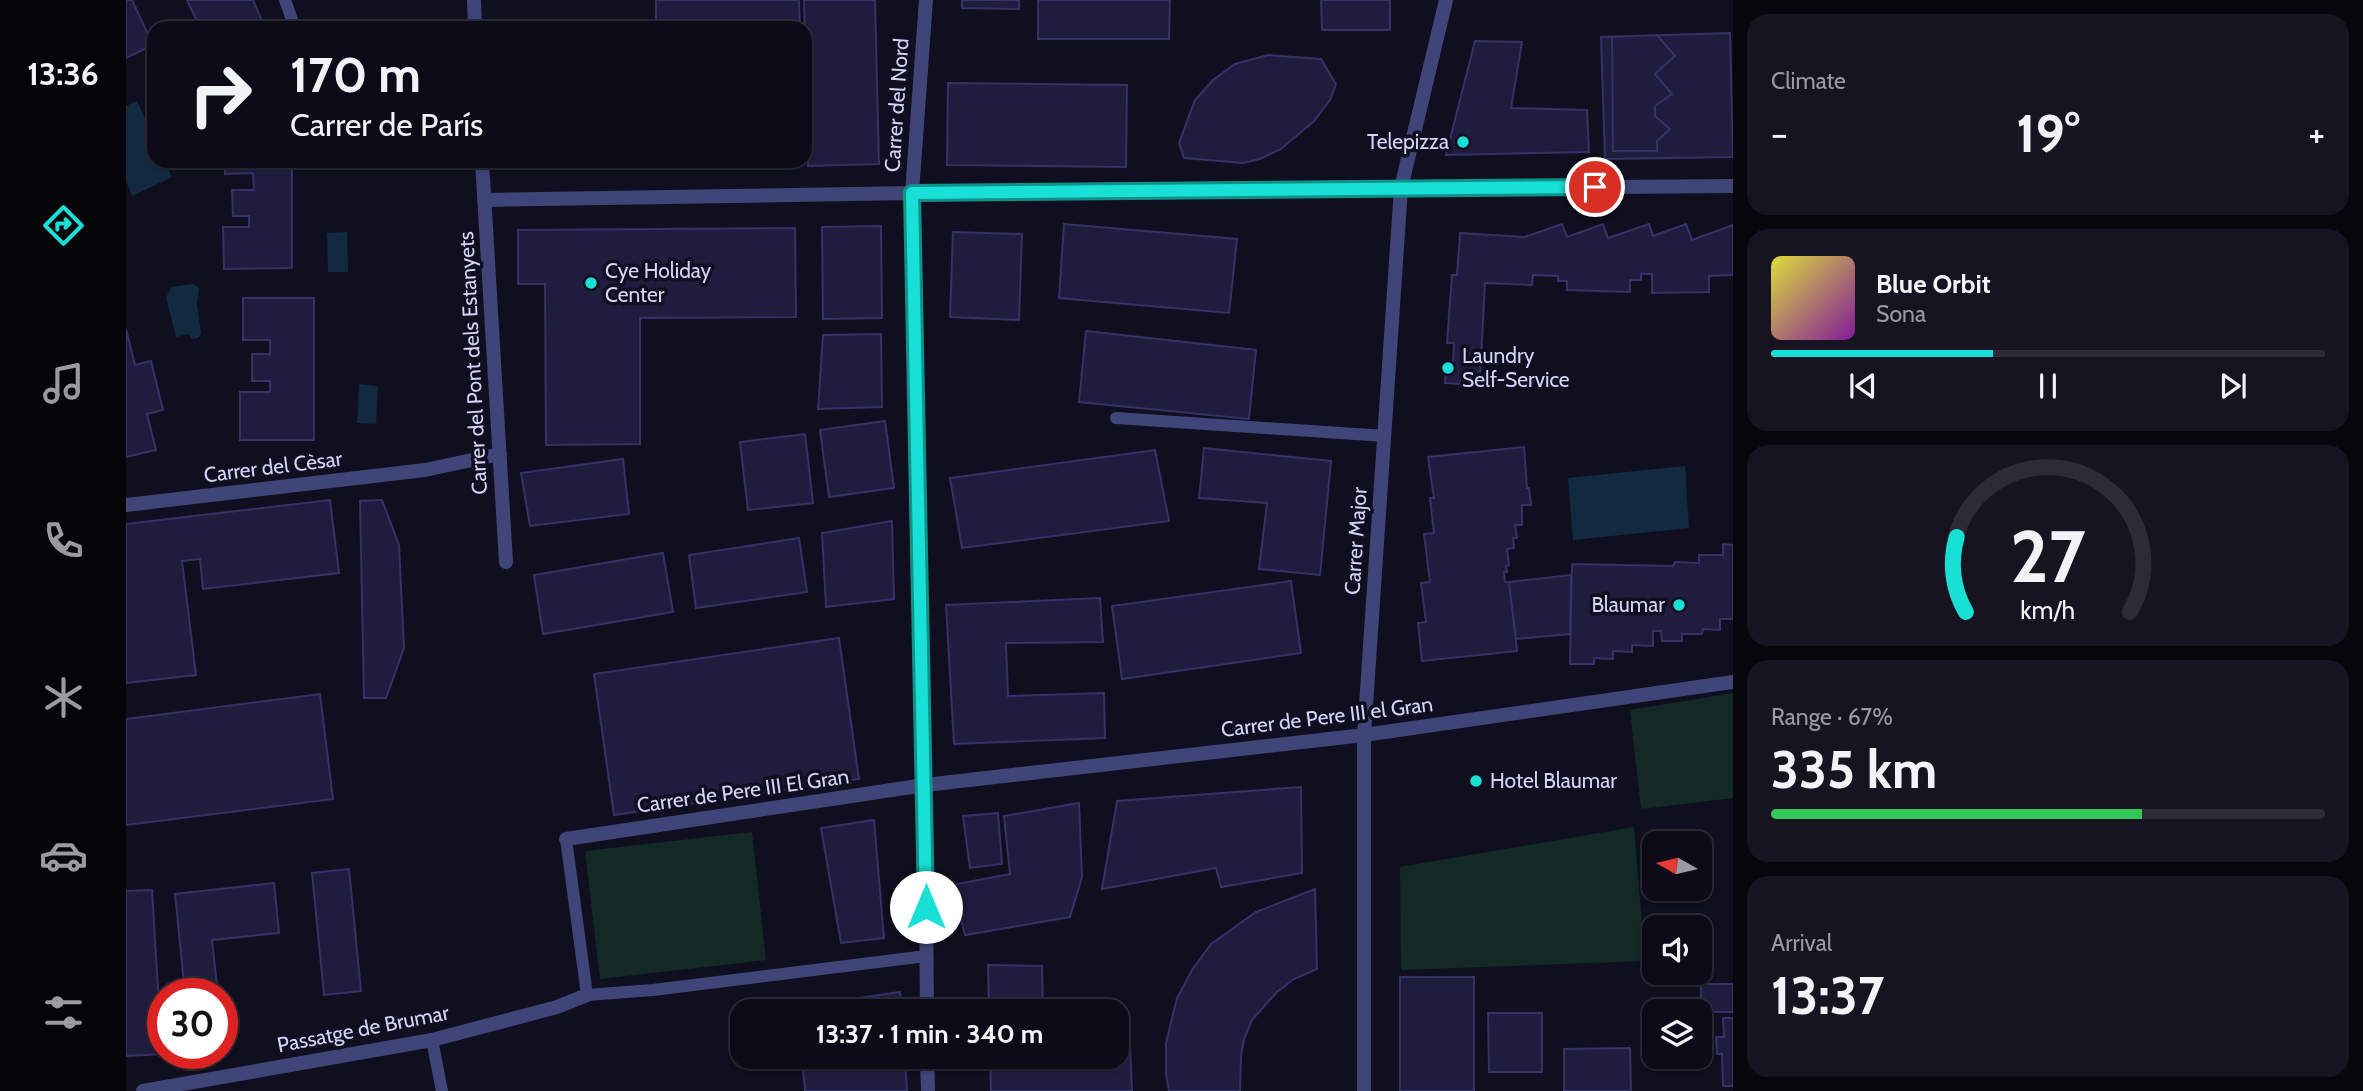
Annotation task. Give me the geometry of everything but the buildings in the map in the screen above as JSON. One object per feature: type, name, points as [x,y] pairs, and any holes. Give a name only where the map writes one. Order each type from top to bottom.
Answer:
[{"type":"street","points":[[474,0],[475,21]]},
{"type":"street","name":"Carrer del Nord","points":[[926,0],[912,193],[925,785],[927,999]]},
{"type":"street","name":"Carrer Major","points":[[1364,1091],[1364,735],[1401,188],[1446,0]]},
{"type":"street","name":"Carrer del Pont dels Estanyets","points":[[482,168],[506,562]]},
{"type":"street","points":[[484,200],[912,193],[1733,186]]},
{"type":"street","name":"Carrer del Cèsar","points":[[126,505],[425,470],[500,454]]},
{"type":"street","name":"Carrer de Pere III el Gran","points":[[925,785],[1364,735],[1733,682]]},
{"type":"street","name":"Carrer de Pere III El Gran","points":[[566,839],[925,785]]},
{"type":"street","name":"Passatge de Brumar","points":[[143,1091],[210,1085],[432,1040],[557,1007],[587,995]]},
{"type":"street","points":[[927,1069],[928,1091]]},
{"type":"lane","points":[[285,0],[292,21]]},
{"type":"lane","points":[[1116,418],[1385,436]]},
{"type":"lane","points":[[566,839],[587,995],[653,990],[926,956]]},
{"type":"lane","points":[[432,1040],[442,1091]]},
{"type":"green space","points":[[1733,693],[1733,798],[1641,809],[1630,710]]},
{"type":"green space","points":[[1634,827],[1642,924],[1642,961],[1401,970],[1400,867]]},
{"type":"green space","points":[[752,832],[766,960],[600,979],[585,851]]},
{"type":"water","points":[[137,101],[147,123],[147,168],[168,168],[172,177],[132,196],[126,181],[126,106]]},
{"type":"water","points":[[347,232],[348,272],[328,272],[327,233]]},
{"type":"water","points":[[193,284],[199,288],[197,304],[201,334],[192,339],[188,334],[176,337],[166,298],[171,287]]},
{"type":"water","points":[[359,384],[378,386],[376,424],[357,423]]},
{"type":"water","points":[[1685,466],[1689,528],[1573,540],[1568,478]]},
{"type":"place","name":"Telepizza","points":[[1463,142]]},
{"type":"place","name":"Cye Holiday Center","points":[[591,283]]},
{"type":"place","name":"Laundry Self-Service","points":[[1448,368]]},
{"type":"place","name":"Blaumar","points":[[1679,605]]},
{"type":"place","name":"Hotel Blaumar","points":[[1476,781]]},
{"type":"route","points":[[926,907],[912,193],[1595,187]]}]
